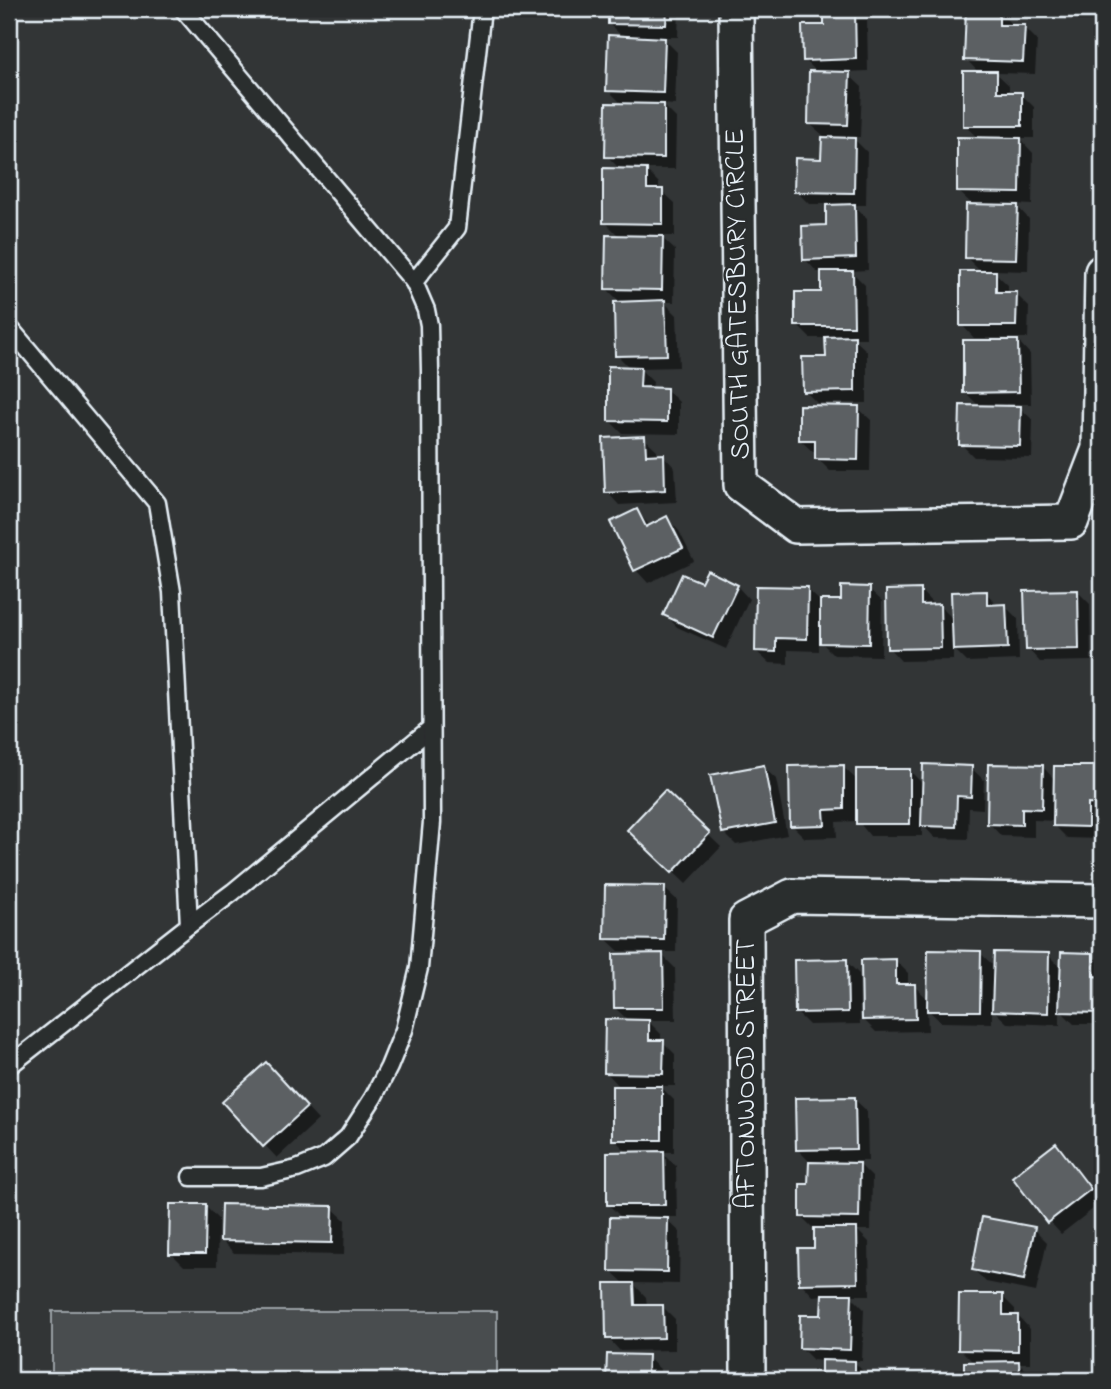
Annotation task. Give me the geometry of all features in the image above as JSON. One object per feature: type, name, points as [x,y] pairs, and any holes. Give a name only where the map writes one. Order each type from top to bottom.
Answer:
[{"type":"street","name":"SOUTH GATESBURY CIRCLE","points":[[736,9],[741,485],[796,526],[1072,522],[1099,449],[1102,272]]},
{"type":"street","name":"AFTONWOOD STREET","points":[[748,1380],[746,919],[792,897],[1102,901]]},
{"type":"lane","points":[[183,9],[414,282],[429,325],[432,821],[419,968],[404,1030],[373,1098],[348,1137],[324,1158],[297,1169],[261,1177],[191,1177]]},
{"type":"lane","points":[[414,282],[457,228],[482,9]]},
{"type":"lane","points":[[9,327],[157,503],[172,592],[189,925]]},
{"type":"lane","points":[[9,1066],[233,892],[431,728]]},
{"type":"shaded area","points":[[52,1311],[497,1311],[497,1380],[52,1380]]},
{"type":"building","points":[[608,9],[667,9],[666,25],[608,24]]},
{"type":"building","points":[[824,9],[855,9],[856,59],[803,61],[802,25],[824,25]]},
{"type":"building","points":[[966,9],[999,10],[999,25],[1025,25],[1023,62],[964,60]]},
{"type":"building","points":[[608,35],[665,38],[663,93],[606,91]]},
{"type":"building","points":[[809,71],[850,72],[848,125],[808,124]]},
{"type":"building","points":[[963,71],[997,71],[997,92],[1022,92],[1022,126],[963,126]]},
{"type":"building","points":[[606,103],[664,104],[664,158],[605,157]]},
{"type":"building","points":[[822,137],[855,138],[854,193],[794,192],[795,158],[821,159]]},
{"type":"building","points":[[957,137],[1021,138],[1020,193],[957,192]]},
{"type":"building","points":[[603,168],[647,169],[647,189],[663,189],[663,224],[603,223]]},
{"type":"building","points":[[855,204],[856,258],[803,260],[802,226],[826,225],[826,205]]},
{"type":"building","points":[[966,204],[1018,205],[1016,259],[965,258]]},
{"type":"building","points":[[606,235],[663,236],[662,290],[605,289]]},
{"type":"building","points":[[821,271],[853,271],[854,326],[795,326],[795,292],[821,292]]},
{"type":"building","points":[[960,271],[996,271],[996,292],[1017,292],[1016,326],[960,326]]},
{"type":"building","points":[[665,300],[667,355],[615,356],[614,302]]},
{"type":"building","points":[[855,336],[855,391],[803,392],[802,357],[826,357],[825,337]]},
{"type":"building","points":[[963,340],[1018,340],[1019,392],[963,393]]},
{"type":"building","points":[[608,366],[641,367],[640,387],[667,388],[667,422],[608,421]]},
{"type":"building","points":[[799,405],[859,406],[858,460],[815,459],[815,440],[799,440]]},
{"type":"building","points":[[960,405],[1021,406],[1020,446],[959,445]]},
{"type":"building","points":[[645,436],[646,455],[664,454],[665,490],[605,493],[603,438]]},
{"type":"building","points":[[637,509],[646,527],[667,516],[683,548],[634,571],[610,522]]},
{"type":"building","points":[[707,570],[738,585],[713,638],[663,615],[682,574],[701,582]]},
{"type":"building","points":[[756,586],[808,587],[807,639],[776,638],[776,652],[755,651]]},
{"type":"building","points":[[841,586],[870,587],[869,644],[820,643],[820,600],[841,600]]},
{"type":"building","points":[[921,589],[921,605],[940,604],[941,648],[887,649],[886,590]]},
{"type":"building","points":[[1078,590],[1079,649],[1026,650],[1024,591]]},
{"type":"building","points":[[987,591],[987,605],[1006,604],[1008,648],[953,650],[951,592]]},
{"type":"building","points":[[923,764],[972,766],[971,797],[957,796],[956,827],[921,826]]},
{"type":"building","points":[[988,764],[1043,765],[1042,809],[1022,808],[1022,825],[987,824]]},
{"type":"building","points":[[764,765],[775,823],[722,833],[710,775]]},
{"type":"building","points":[[844,765],[844,809],[824,810],[825,825],[790,826],[789,766]]},
{"type":"building","points":[[1054,766],[1102,766],[1102,805],[1088,804],[1088,827],[1053,826]]},
{"type":"building","points":[[856,769],[910,769],[910,824],[856,824]]},
{"type":"building","points":[[665,790],[710,833],[672,873],[627,830]]},
{"type":"building","points":[[605,885],[665,886],[664,940],[604,939]]},
{"type":"building","points":[[928,950],[981,951],[980,1011],[927,1011]]},
{"type":"building","points":[[994,952],[1049,953],[1048,1013],[992,1011]]},
{"type":"building","points":[[1061,952],[1093,953],[1093,976],[1102,977],[1102,1013],[1059,1012]]},
{"type":"building","points":[[663,953],[664,1008],[614,1008],[613,954]]},
{"type":"building","points":[[847,959],[848,1012],[795,1013],[794,960]]},
{"type":"building","points":[[896,959],[896,984],[915,984],[916,1019],[862,1020],[861,960]]},
{"type":"building","points":[[605,1019],[649,1020],[649,1040],[664,1040],[663,1074],[604,1073]]},
{"type":"building","points":[[266,1062],[307,1107],[263,1147],[222,1102]]},
{"type":"building","points":[[612,1086],[662,1086],[662,1140],[612,1140]]},
{"type":"building","points":[[855,1097],[856,1149],[796,1150],[795,1098]]},
{"type":"building","points":[[1056,1143],[1091,1189],[1047,1223],[1012,1177]]},
{"type":"building","points":[[664,1151],[665,1205],[607,1205],[607,1152]]},
{"type":"building","points":[[809,1162],[860,1163],[859,1218],[800,1217],[800,1184],[808,1184]]},
{"type":"building","points":[[170,1204],[206,1204],[205,1254],[169,1254]]},
{"type":"building","points":[[221,1204],[333,1206],[332,1243],[220,1241]]},
{"type":"building","points":[[610,1217],[668,1218],[667,1272],[609,1271]]},
{"type":"building","points":[[982,1217],[1035,1227],[1024,1280],[972,1270]]},
{"type":"building","points":[[814,1228],[857,1228],[858,1283],[799,1284],[798,1248],[814,1248]]},
{"type":"building","points":[[605,1283],[634,1283],[635,1305],[663,1305],[664,1338],[606,1339]]},
{"type":"building","points":[[822,1294],[852,1294],[850,1350],[799,1348],[800,1315],[821,1315]]},
{"type":"building","points":[[959,1294],[1003,1294],[1003,1315],[1018,1315],[1018,1351],[958,1350]]},
{"type":"building","points":[[607,1354],[648,1355],[647,1378],[666,1380],[606,1380]]},
{"type":"building","points":[[821,1360],[855,1361],[855,1380],[821,1380]]},
{"type":"building","points":[[1019,1361],[1020,1380],[964,1380],[964,1362]]}]
